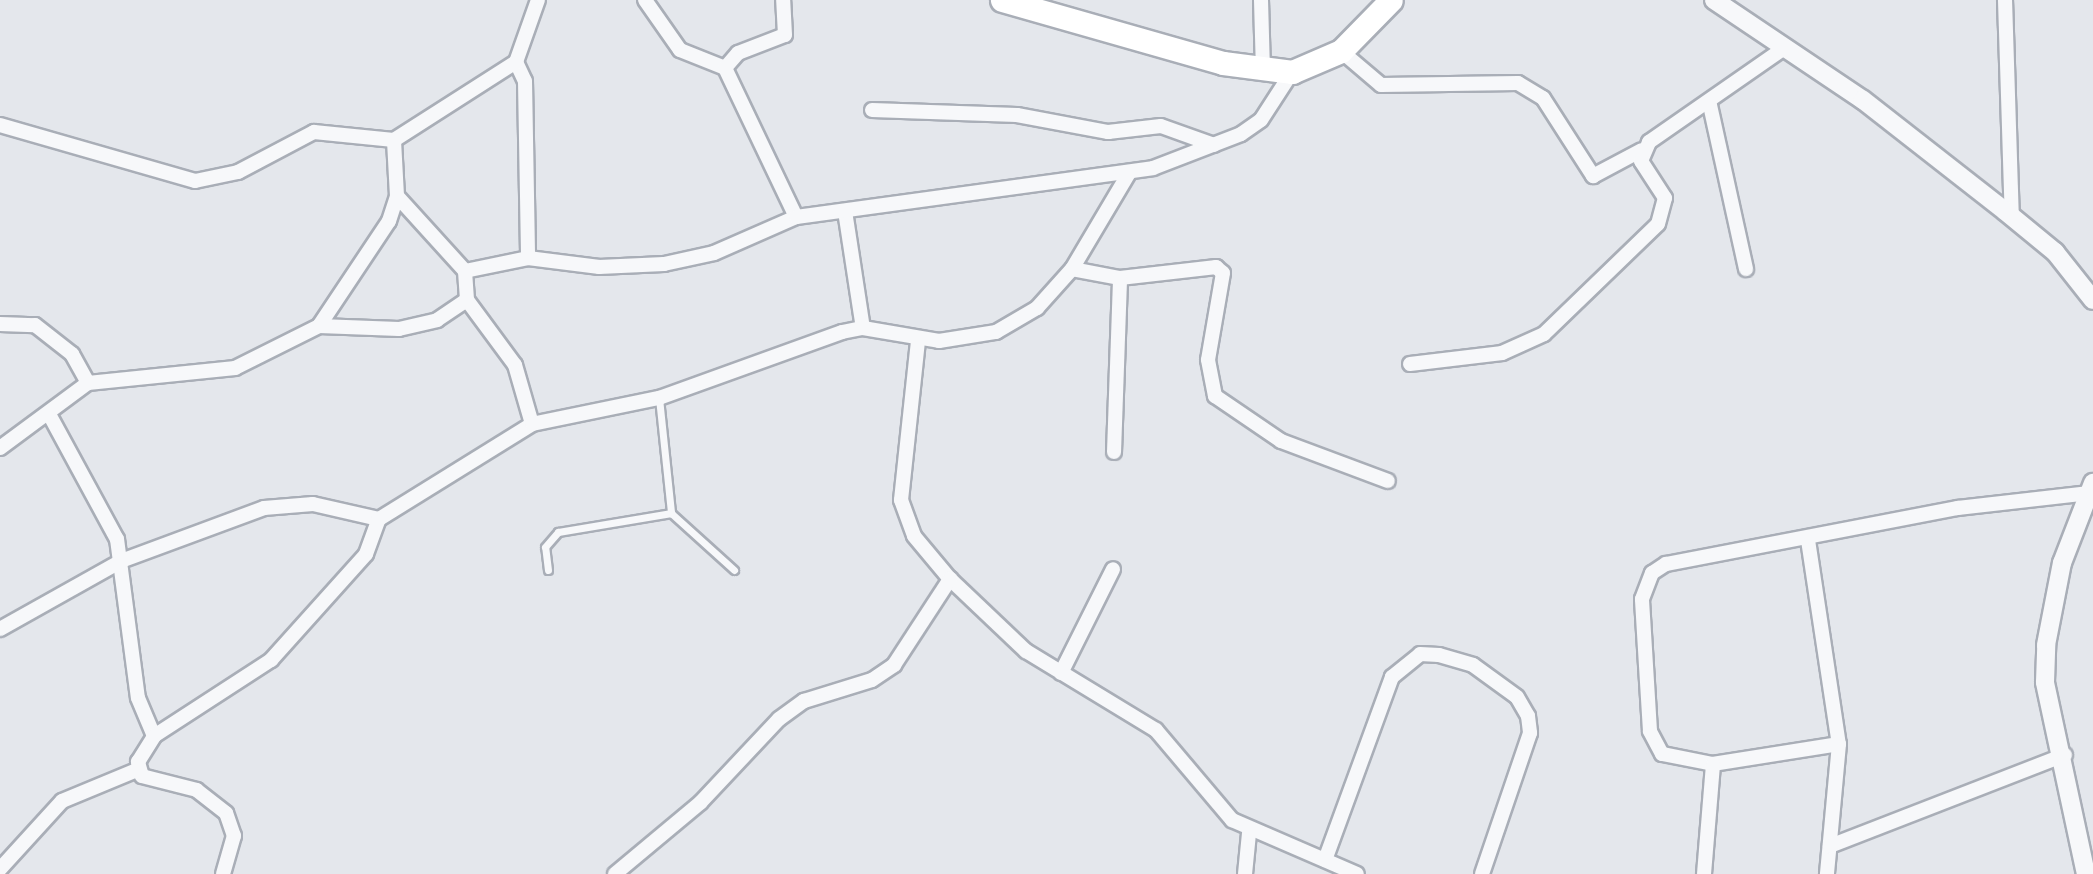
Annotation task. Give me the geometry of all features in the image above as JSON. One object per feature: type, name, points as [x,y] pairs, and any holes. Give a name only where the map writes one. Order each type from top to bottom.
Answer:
[{"type":"highway","points":[[1002,0],[1091,30],[1263,71],[1292,72],[1341,51],[1391,0]]},
{"type":"street","points":[[0,125],[195,180],[238,172],[314,132],[394,140],[516,62],[538,0]]},
{"type":"street","points":[[645,0],[680,50],[725,68],[796,217]]},
{"type":"street","points":[[725,68],[738,53],[785,36],[783,0]]},
{"type":"street","points":[[1261,0],[1263,71]]},
{"type":"street","points":[[1714,0],[1783,49],[1863,100],[2011,217],[2055,252],[2093,300]]},
{"type":"street","points":[[2006,0],[2011,217]]},
{"type":"street","points":[[1341,51],[1381,85],[1518,83],[1543,98],[1593,176],[1642,150],[1710,105],[1783,49]]},
{"type":"street","points":[[516,62],[525,80],[528,258]]},
{"type":"street","points":[[465,271],[528,258],[599,267],[664,264],[714,253],[796,217],[1129,173],[1214,145],[1261,120],[1292,72]]},
{"type":"street","points":[[1710,105],[1746,269]]},
{"type":"street","points":[[872,110],[1017,115],[1108,132],[1161,126],[1214,145]]},
{"type":"street","points":[[0,448],[88,383],[236,368],[319,326],[371,256],[397,196],[394,140]]},
{"type":"street","points":[[1410,364],[1502,353],[1544,334],[1657,224],[1665,198],[1641,161],[1642,150]]},
{"type":"street","points":[[137,770],[154,736],[271,660],[366,554],[379,519],[532,424],[659,398],[863,328],[918,341],[996,332],[1016,323],[1072,269],[1129,173]]},
{"type":"street","points":[[397,196],[465,271],[467,300],[515,365],[532,424]]},
{"type":"street","points":[[845,211],[863,328]]},
{"type":"street","points":[[1072,269],[1120,278],[1216,267],[1223,273],[1208,360],[1215,396],[1281,441],[1388,481]]},
{"type":"street","points":[[1114,452],[1120,278]]},
{"type":"street","points":[[319,326],[399,329],[437,320],[467,300]]},
{"type":"street","points":[[0,324],[35,325],[72,354],[88,383]]},
{"type":"street","points":[[918,341],[901,500],[914,536],[950,579],[1026,651],[1156,730],[1249,832],[1357,874]]},
{"type":"street","points":[[49,414],[111,523],[121,561],[138,698],[154,736]]},
{"type":"street","points":[[1839,744],[1713,764],[1676,760],[1654,744],[1642,584],[1666,564],[1808,540],[1958,508],[2091,488],[2062,563],[2046,645],[2045,682],[2065,755],[2086,874]]},
{"type":"street","points":[[0,629],[121,561],[264,508],[313,504],[379,519]]},
{"type":"street","points":[[1808,540],[1839,744],[1827,874]]},
{"type":"street","points":[[1061,673],[1113,569]]},
{"type":"street","points":[[615,874],[700,803],[779,719],[804,701],[872,680],[894,665],[950,579]]},
{"type":"street","points":[[1325,860],[1392,677],[1420,654],[1439,655],[1473,665],[1517,697],[1528,716],[1531,733],[1482,874]]},
{"type":"street","points":[[1830,846],[2065,755]]},
{"type":"street","points":[[1703,874],[1713,764]]},
{"type":"street","points":[[0,869],[62,801],[137,770],[197,790],[226,813],[233,836],[223,874]]},
{"type":"street","points":[[1245,874],[1249,832]]},
{"type":"lane","points":[[659,398],[671,513],[734,570]]},
{"type":"lane","points":[[548,570],[545,547],[558,532],[671,513]]}]
